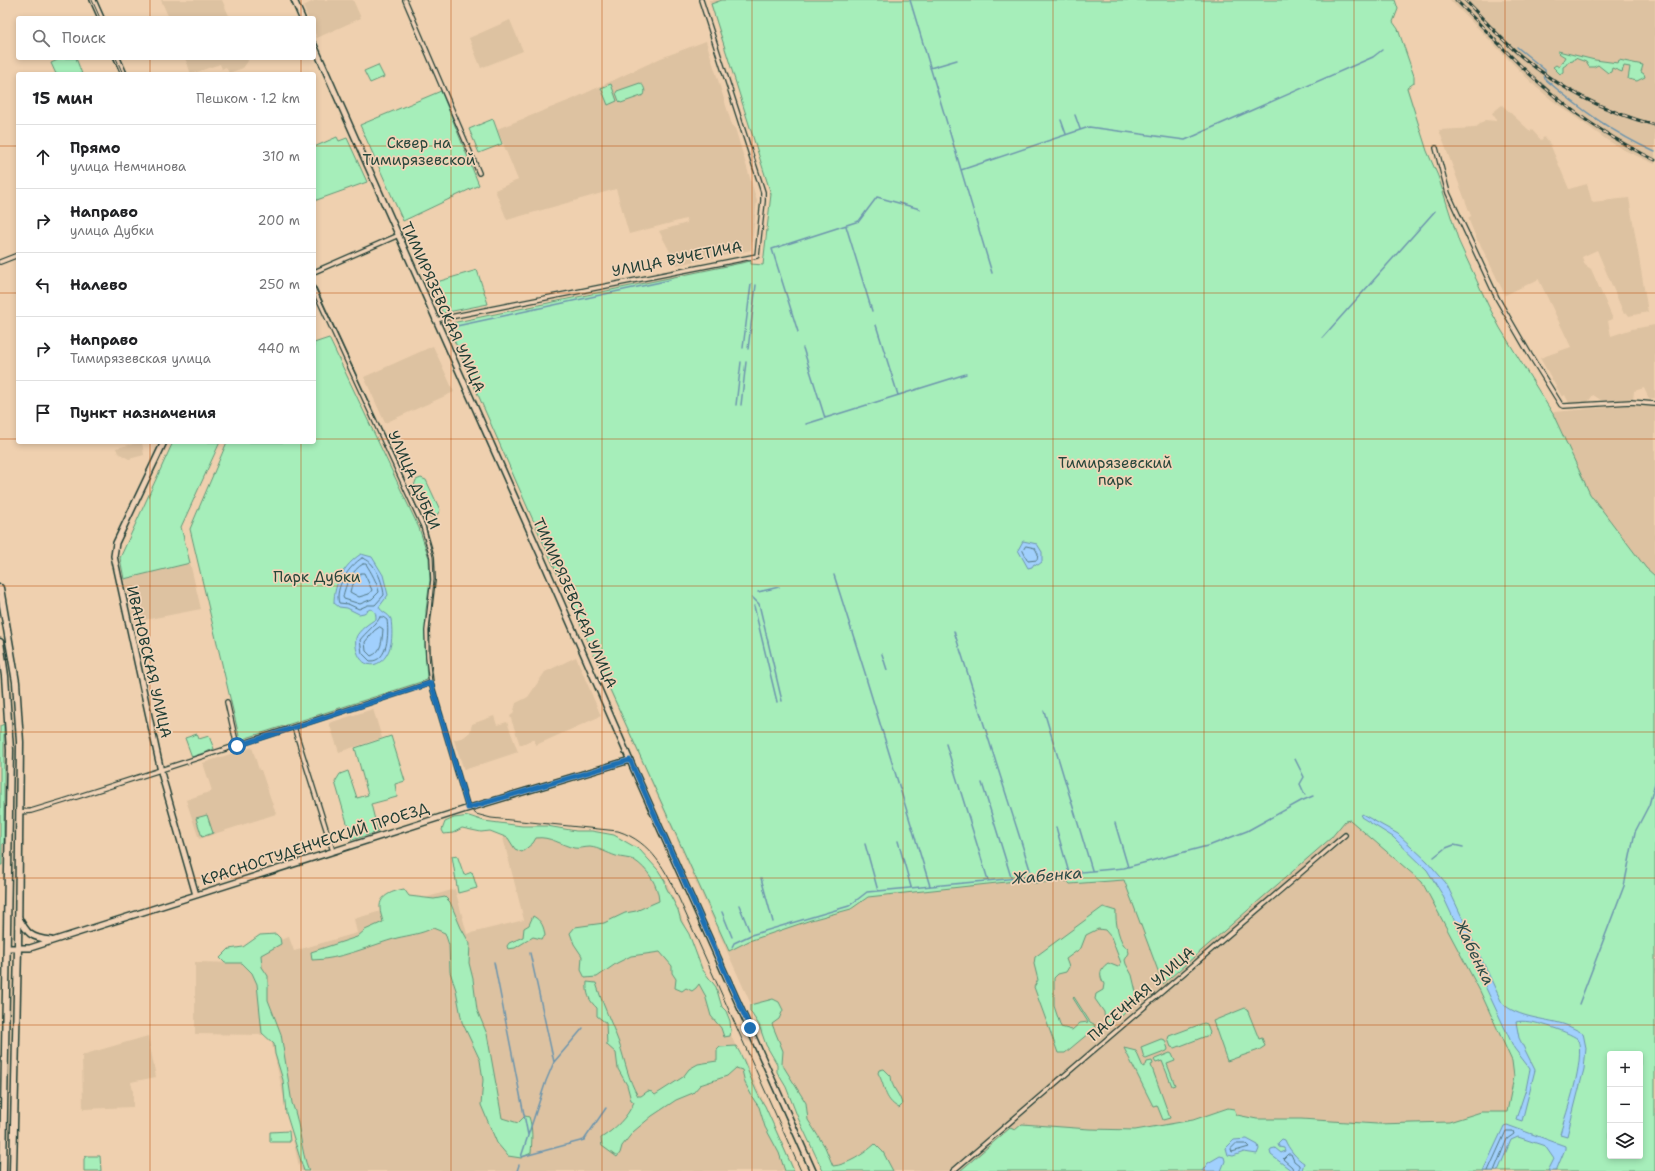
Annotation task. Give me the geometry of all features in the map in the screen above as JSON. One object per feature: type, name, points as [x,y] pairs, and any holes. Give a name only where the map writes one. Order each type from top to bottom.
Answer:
[{"type":"main road","points":[[93,0],[100,16]]},
{"type":"main road","points":[[294,0],[301,16]]},
{"type":"main road","name":"ТИМИРЯЗЕВСКАЯ УЛИЦА","points":[[316,49],[630,760],[814,1171]]},
{"type":"main road","points":[[118,60],[123,72]]},
{"type":"main road","name":"ИВАНОВСКАЯ УЛИЦА","points":[[163,444],[116,543],[114,554],[161,770],[196,895]]},
{"type":"main road","points":[[0,588],[16,682],[20,742],[18,948],[13,1171]]},
{"type":"main road","points":[[0,642],[5,676],[10,750],[8,948],[3,1171]]},
{"type":"main road","name":"КРАСНОСТУДЕНЧЕСКИЙ ПРОЕЗД","points":[[8,948],[30,948],[54,941],[468,808],[630,760]]},
{"type":"main road","points":[[18,916],[24,929],[30,935],[54,941]]},
{"type":"street","points":[[406,0],[479,173]]},
{"type":"street","name":"УЛИЦА ВУЧЕТИЧА","points":[[435,320],[757,256],[763,201],[762,192],[701,0]]},
{"type":"street","points":[[1436,148],[1448,193],[1497,298],[1561,405],[1631,402],[1655,404]]},
{"type":"street","points":[[316,271],[399,235]]},
{"type":"street","points":[[0,262],[16,256]]},
{"type":"street","name":"УЛИЦА ДУБКИ","points":[[316,293],[423,526],[432,557],[433,580],[427,631],[431,683],[468,808]]},
{"type":"street","points":[[20,812],[31,811],[431,683]]},
{"type":"street","points":[[227,702],[237,746]]},
{"type":"street","points":[[294,727],[332,848]]},
{"type":"street","name":"ПАСЕЧНАЯ УЛИЦА","points":[[953,1171],[1345,834]]},
{"type":"shaded area","points":[[161,0],[222,0],[229,16],[168,16]]},
{"type":"shaded area","points":[[316,0],[353,0],[361,18],[317,38],[316,16],[307,16],[303,6]]},
{"type":"shaded area","name":"Тимирязевский парк","points":[[709,0],[1381,0],[1427,151],[1438,176],[1458,242],[1500,328],[1550,410],[1553,414],[1554,412],[1632,405],[1655,406],[1655,1171],[826,1171],[536,527],[536,523],[533,520],[447,324],[751,261],[751,264],[763,265],[771,194]]},
{"type":"shaded area","points":[[1450,0],[1655,0],[1655,164],[1626,151],[1607,140],[1553,101],[1536,87]]},
{"type":"shaded area","points":[[510,20],[523,51],[481,68],[469,38]]},
{"type":"shaded area","points":[[706,41],[732,125],[735,128],[757,201],[751,250],[677,265],[659,231],[687,223],[686,219],[629,234],[616,189],[507,220],[495,190],[518,180],[497,129],[573,99],[661,58]]},
{"type":"shaded area","points":[[186,60],[248,61],[243,68],[232,72],[228,72],[226,67],[222,69],[220,64],[197,72],[190,72]]},
{"type":"shaded area","points":[[1502,105],[1530,131],[1532,130],[1541,140],[1544,137],[1550,144],[1569,189],[1587,184],[1592,202],[1629,198],[1648,312],[1629,316],[1627,313],[1624,314],[1597,250],[1582,257],[1585,265],[1591,269],[1613,319],[1608,321],[1611,336],[1632,329],[1655,325],[1655,398],[1649,399],[1644,388],[1634,391],[1633,400],[1601,400],[1593,395],[1588,402],[1569,403],[1565,395],[1562,397],[1540,358],[1571,347],[1538,278],[1537,280],[1505,295],[1477,240],[1468,218],[1471,216],[1439,130],[1475,128],[1485,120],[1496,121],[1492,113]]},
{"type":"shaded area","points":[[433,346],[454,392],[385,423],[364,377]]},
{"type":"shaded area","points":[[133,444],[142,444],[144,455],[129,459],[118,453],[116,448]]},
{"type":"shaded area","points":[[190,563],[201,609],[134,622],[124,579]]},
{"type":"shaded area","points":[[576,657],[601,716],[536,745],[534,739],[520,745],[510,716],[513,714],[516,703],[528,697],[545,672]]},
{"type":"shaded area","points":[[373,709],[382,738],[339,752],[329,723]]},
{"type":"shaded area","points":[[494,716],[497,725],[507,722],[518,752],[464,770],[454,740],[464,737],[470,732],[472,724]]},
{"type":"shaded area","points":[[252,747],[276,814],[199,839],[186,800],[212,791],[203,763]]},
{"type":"shaded area","points":[[500,826],[640,852],[656,867],[667,883],[741,1059],[744,1058],[795,1171],[300,1171],[270,1035],[195,1034],[195,962],[242,963],[251,949],[289,937],[294,951],[357,933],[354,919],[455,889],[467,934],[524,920]]},
{"type":"shaded area","points":[[148,1036],[156,1077],[131,1082],[133,1091],[133,1107],[83,1109],[82,1055]]},
{"type":"green space","name":"Тимирязевский парк","points":[[722,0],[1395,0],[1398,9],[1393,22],[1398,29],[1414,76],[1414,83],[1407,88],[1427,151],[1438,176],[1459,242],[1500,328],[1553,414],[1590,494],[1646,568],[1655,576],[1655,1171],[960,1171],[1010,1128],[1015,1130],[1022,1124],[1089,1129],[1135,1130],[1193,1120],[1228,1108],[1234,1109],[1237,1115],[1257,1119],[1301,1119],[1377,1124],[1449,1122],[1481,1112],[1507,1112],[1514,1077],[1512,1061],[1480,991],[1422,882],[1350,820],[1345,821],[1331,838],[1163,984],[1124,880],[1070,884],[1067,881],[1034,883],[1025,880],[868,897],[851,909],[811,920],[749,941],[729,951],[536,527],[536,523],[533,520],[447,324],[751,261],[751,264],[763,265],[771,194],[711,4]]},
{"type":"green space","points":[[1557,52],[1595,60],[1618,63],[1619,60],[1643,65],[1641,72],[1645,77],[1637,81],[1628,79],[1630,67],[1624,66],[1622,72],[1612,68],[1611,72],[1608,73],[1598,65],[1589,67],[1586,62],[1575,58],[1563,67],[1563,72],[1560,74],[1553,67],[1556,65],[1559,67],[1565,57]]},
{"type":"green space","points":[[58,60],[77,60],[81,72],[55,72],[51,63]]},
{"type":"green space","points":[[378,65],[384,77],[370,83],[364,71]]},
{"type":"green space","points":[[640,83],[644,88],[644,95],[621,103],[619,101],[616,93],[617,91]]},
{"type":"green space","points":[[611,84],[617,101],[608,105],[601,88]]},
{"type":"green space","name":"Сквер на Тимирязевской","points":[[441,91],[479,185],[403,221],[360,125]]},
{"type":"green space","points":[[493,119],[502,144],[479,153],[469,129]]},
{"type":"green space","points":[[337,137],[339,141],[347,138],[367,182],[316,200],[316,146]]},
{"type":"green space","points":[[477,270],[488,304],[443,313],[430,284]]},
{"type":"green space","name":"Парк Дубки","points":[[329,338],[419,528],[429,558],[430,581],[426,610],[425,645],[427,680],[240,740],[190,529],[226,444],[316,444],[316,342]]},
{"type":"green space","points":[[172,444],[219,444],[181,527],[190,563],[124,579],[120,558]]},
{"type":"green space","points":[[421,478],[426,480],[440,510],[437,515],[431,517],[427,516],[414,486],[416,480]]},
{"type":"green space","points":[[4,724],[4,843],[2,844],[2,865],[0,865],[0,726]]},
{"type":"green space","points":[[197,734],[199,739],[209,736],[214,749],[192,757],[185,738]]},
{"type":"green space","points":[[391,736],[405,781],[395,784],[397,797],[371,804],[378,832],[352,840],[335,782],[340,774],[348,771],[357,798],[368,795],[355,748]]},
{"type":"green space","points":[[207,815],[213,833],[202,837],[196,818]]},
{"type":"green space","points":[[469,816],[484,821],[522,826],[547,826],[614,835],[640,850],[658,870],[665,881],[666,887],[678,910],[681,921],[689,934],[702,969],[716,987],[722,1007],[726,1011],[730,1021],[730,1036],[724,1037],[721,1028],[711,1016],[705,995],[699,984],[692,991],[686,988],[682,991],[675,988],[676,979],[672,973],[672,966],[660,952],[631,956],[617,963],[597,977],[585,978],[581,970],[582,956],[574,944],[570,933],[575,927],[604,923],[625,913],[636,911],[659,901],[657,889],[644,868],[634,860],[616,856],[597,848],[574,848],[546,838],[536,838],[533,843],[522,852],[515,849],[508,838],[490,831],[481,832],[462,828],[453,833],[444,834],[442,830],[445,822],[454,818]]},
{"type":"green space","points":[[457,855],[464,875],[472,872],[477,888],[458,893],[452,856]]},
{"type":"green space","points":[[404,889],[409,896],[434,899],[445,897],[450,902],[461,928],[470,944],[469,963],[473,979],[477,1010],[487,1034],[502,1118],[518,1123],[525,1116],[529,1117],[530,1121],[532,1135],[531,1153],[521,1158],[508,1156],[497,1143],[481,1105],[483,1080],[480,1060],[462,1022],[456,990],[450,972],[449,945],[445,933],[433,928],[333,958],[312,960],[311,952],[357,937],[365,930],[383,922],[380,910],[382,900],[392,892]]},
{"type":"green space","points":[[1103,907],[1116,911],[1118,932],[1129,953],[1125,960],[1126,964],[1132,975],[1136,992],[1143,995],[1143,997],[1134,1002],[1123,1015],[1109,1024],[1105,1024],[1104,1012],[1095,999],[1096,994],[1103,990],[1104,984],[1101,978],[1101,970],[1108,963],[1118,967],[1121,963],[1111,937],[1105,930],[1098,929],[1086,935],[1081,948],[1066,959],[1069,967],[1066,972],[1058,974],[1054,978],[1054,1006],[1061,1027],[1072,1030],[1080,1023],[1088,1022],[1073,998],[1074,997],[1090,1022],[1094,1024],[1095,1028],[1065,1053],[1058,1053],[1034,987],[1038,980],[1034,964],[1035,957]]},
{"type":"green space","points":[[533,916],[542,924],[545,936],[541,939],[533,937],[515,948],[508,949],[507,946],[509,943],[523,937],[524,928],[529,925]]},
{"type":"green space","points":[[276,934],[280,938],[281,944],[261,955],[262,967],[268,976],[268,1000],[281,1034],[292,1103],[309,1171],[304,1171],[286,1113],[283,1080],[275,1054],[274,1044],[262,1033],[257,984],[252,973],[242,963],[225,963],[220,958],[229,949],[243,947],[260,935]]},
{"type":"green space","points":[[587,982],[596,983],[619,1043],[627,1070],[638,1096],[641,1096],[648,1091],[655,1095],[683,1077],[689,1069],[698,1064],[717,1061],[717,1050],[720,1047],[736,1046],[794,1171],[785,1171],[779,1153],[765,1127],[759,1107],[745,1083],[742,1070],[736,1068],[727,1076],[700,1085],[693,1093],[676,1100],[652,1116],[633,1132],[622,1146],[617,1157],[602,1146],[601,1138],[620,1123],[634,1102],[631,1100],[627,1085],[618,1069],[616,1053],[607,1045],[606,1023],[597,1016],[597,1008],[590,1000],[587,990]]},
{"type":"green space","points":[[773,999],[779,1002],[783,1010],[779,1019],[772,1024],[783,1051],[782,1064],[806,1103],[808,1120],[825,1147],[833,1166],[844,1164],[866,1152],[875,1144],[883,1152],[893,1171],[823,1171],[798,1118],[786,1087],[777,1072],[777,1064],[766,1045],[759,1025],[750,1011],[750,1005]]},
{"type":"green space","points":[[1245,1008],[1247,1009],[1259,1039],[1262,1038],[1265,1046],[1259,1050],[1227,1061],[1213,1021]]},
{"type":"green space","points":[[1204,1023],[1207,1024],[1210,1032],[1209,1035],[1175,1048],[1171,1047],[1168,1039],[1169,1036]]},
{"type":"green space","points":[[1161,1039],[1165,1040],[1168,1049],[1167,1051],[1146,1059],[1144,1058],[1141,1047]]},
{"type":"green space","points":[[1124,1048],[1136,1051],[1143,1067],[1147,1062],[1152,1061],[1153,1064],[1151,1065],[1170,1118],[1163,1120],[1157,1105],[1153,1106]]},
{"type":"green space","points":[[1170,1053],[1175,1061],[1167,1064],[1175,1085],[1172,1086],[1162,1061],[1156,1063],[1154,1060]]},
{"type":"green space","points":[[884,1069],[891,1076],[893,1085],[900,1098],[902,1105],[899,1108],[887,1097],[878,1073],[879,1070]]},
{"type":"green space","points":[[289,1131],[290,1142],[270,1142],[270,1132]]},
{"type":"green space","points":[[86,1156],[100,1156],[101,1171],[84,1171],[84,1159]]},
{"type":"water","points":[[1023,541],[1037,544],[1042,552],[1042,562],[1038,565],[1034,564],[1032,567],[1028,568],[1018,550]]},
{"type":"water","points":[[361,554],[372,557],[383,575],[388,595],[379,607],[391,619],[392,639],[389,650],[382,661],[373,665],[364,662],[360,657],[357,650],[356,638],[361,630],[376,619],[375,612],[370,609],[359,614],[347,608],[339,607],[334,603],[336,588],[341,575],[350,563]]},
{"type":"water","points":[[1362,814],[1398,834],[1427,861],[1446,883],[1502,1003],[1515,1012],[1523,1015],[1563,1024],[1583,1033],[1586,1048],[1584,1069],[1567,1136],[1560,1134],[1571,1099],[1577,1073],[1580,1049],[1578,1039],[1566,1032],[1548,1026],[1522,1021],[1516,1022],[1519,1038],[1535,1070],[1522,1121],[1516,1119],[1526,1089],[1530,1069],[1514,1048],[1442,894],[1427,870],[1393,837],[1361,817]]},
{"type":"water","points":[[1507,1125],[1565,1146],[1556,1171],[1548,1171],[1554,1159],[1545,1146],[1518,1137],[1511,1140],[1498,1171],[1483,1171],[1504,1126]]},
{"type":"water","points":[[1247,1139],[1258,1145],[1259,1149],[1257,1154],[1244,1152],[1233,1156],[1228,1155],[1226,1148],[1234,1140]]},
{"type":"water","points":[[1282,1139],[1285,1140],[1298,1159],[1304,1163],[1302,1170],[1292,1171],[1271,1155],[1271,1149],[1275,1148],[1281,1153],[1285,1151],[1284,1148],[1279,1147],[1278,1143]]},
{"type":"water","points":[[1220,1156],[1224,1157],[1225,1161],[1221,1171],[1202,1171],[1208,1163]]},
{"type":"waterway","points":[[910,0],[992,273]]},
{"type":"waterway","points":[[1517,47],[1545,70],[1545,72]]},
{"type":"waterway","points":[[1200,133],[1373,57],[1382,50]]},
{"type":"waterway","points":[[930,68],[957,60]]},
{"type":"waterway","points":[[1544,75],[1545,79],[1597,120],[1625,137],[1655,152]]},
{"type":"waterway","points":[[1075,115],[1080,129]]},
{"type":"waterway","points":[[1061,120],[1066,134]]},
{"type":"waterway","points":[[961,170],[1089,127],[1185,140],[1199,134]]},
{"type":"waterway","points":[[798,332],[772,249],[859,221],[877,197],[920,209]]},
{"type":"waterway","points":[[1323,337],[1435,211]]},
{"type":"waterway","points":[[846,226],[872,311]]},
{"type":"waterway","points":[[452,327],[670,280]]},
{"type":"waterway","points":[[743,348],[751,284]]},
{"type":"waterway","points":[[748,349],[756,285]]},
{"type":"waterway","points":[[876,325],[898,395]]},
{"type":"waterway","points":[[803,348],[825,418]]},
{"type":"waterway","points":[[736,405],[741,362]]},
{"type":"waterway","points":[[741,405],[746,362]]},
{"type":"waterway","points":[[806,424],[966,374]]},
{"type":"waterway","points":[[834,575],[866,676]]},
{"type":"waterway","points":[[758,592],[779,587]]},
{"type":"waterway","points":[[752,597],[759,604],[782,701]]},
{"type":"waterway","points":[[754,606],[777,702]]},
{"type":"waterway","points":[[954,631],[959,647]]},
{"type":"waterway","points":[[960,649],[1032,876]]},
{"type":"waterway","points":[[882,654],[887,670]]},
{"type":"waterway","points":[[866,678],[930,886]]},
{"type":"waterway","points":[[1044,711],[1092,870]]},
{"type":"waterway","points":[[946,744],[988,880]]},
{"type":"waterway","points":[[1295,759],[1304,777],[1300,784],[1305,795]]},
{"type":"waterway","points":[[982,783],[1011,877]]},
{"type":"waterway","points":[[1579,1004],[1624,886],[1635,832],[1649,805],[1655,783]]},
{"type":"waterway","name":"Жабенка","points":[[732,947],[734,943],[751,935],[849,906],[867,892],[1124,868],[1211,845],[1247,831],[1301,801],[1313,796]]},
{"type":"waterway","points":[[1115,823],[1128,867]]},
{"type":"waterway","points":[[1056,827],[1069,873]]},
{"type":"waterway","points":[[898,841],[911,887]]},
{"type":"waterway","points":[[865,844],[878,891]]},
{"type":"waterway","points":[[1446,848],[1454,845],[1463,847]]},
{"type":"waterway","points":[[1434,857],[1444,849]]},
{"type":"waterway","points":[[761,878],[773,922]]},
{"type":"waterway","points":[[739,905],[749,930]]},
{"type":"waterway","points":[[722,912],[732,937]]},
{"type":"waterway","points":[[530,953],[554,1062]]},
{"type":"waterway","points":[[494,962],[528,1135]]},
{"type":"waterway","points":[[583,1028],[554,1062],[546,1081],[521,1157],[584,1140],[606,1108]]},
{"type":"waterway","points":[[517,1171],[519,1165]]},
{"type":"tram line","points":[[92,0],[99,16]]},
{"type":"tram line","points":[[117,60],[122,72]]},
{"type":"tram line","points":[[316,289],[425,525],[433,557],[434,580],[429,631],[429,656],[432,682],[469,808],[476,814],[491,818],[618,831],[640,842],[649,850],[663,869],[675,890],[801,1171]]},
{"type":"railway","points":[[1456,0],[1518,63],[1557,98],[1604,132],[1655,160]]},
{"type":"railway","points":[[1465,0],[1492,29],[1521,56],[1552,79],[1601,106],[1637,120],[1655,125]]},
{"type":"route","points":[[237,746],[431,683],[468,808],[630,760],[750,1028]]}]
